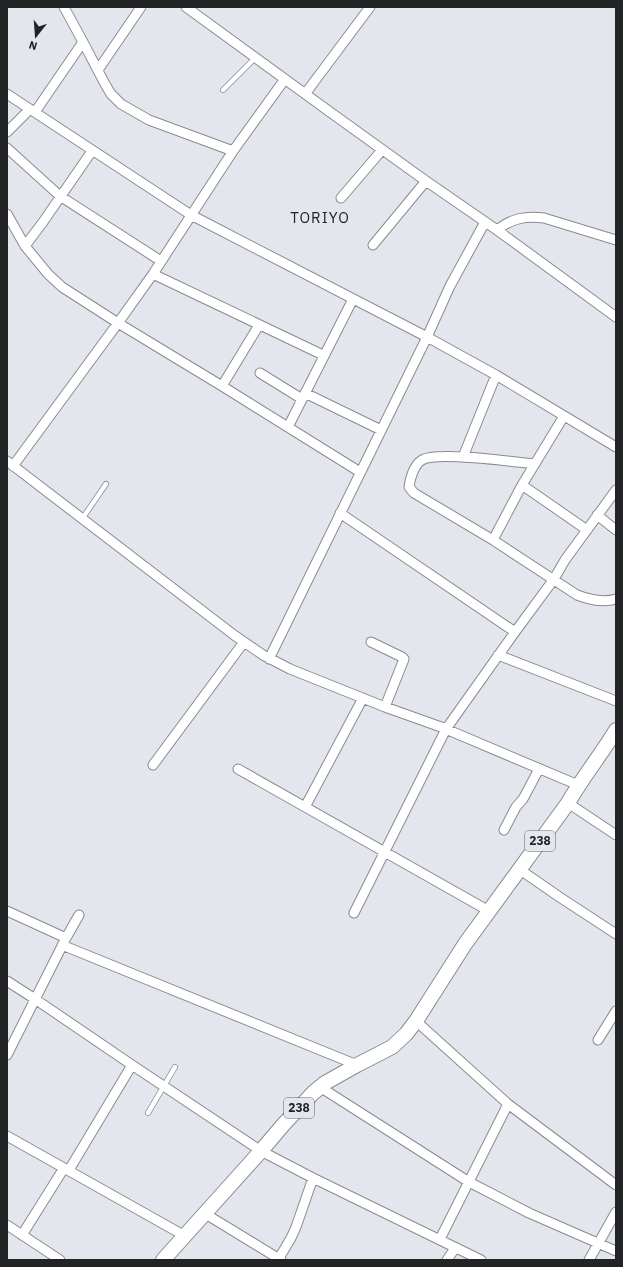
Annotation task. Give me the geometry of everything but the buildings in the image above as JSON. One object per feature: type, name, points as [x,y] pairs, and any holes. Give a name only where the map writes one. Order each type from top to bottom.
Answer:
[{"type":"main road","name":"238","points":[[163,1260],[283,1125],[320,1087],[356,1065],[392,1047],[406,1034],[416,1021],[460,951],[568,803],[578,785],[616,730]]},
{"type":"street","points":[[64,7],[111,94],[126,108],[149,120],[233,151]]},
{"type":"street","points":[[98,70],[141,7]]},
{"type":"street","points":[[186,7],[382,150],[497,230],[616,317]]},
{"type":"street","points":[[305,94],[370,7]]},
{"type":"street","points":[[7,132],[32,111],[83,42]]},
{"type":"street","points":[[285,79],[233,151],[153,274],[118,323],[10,463],[244,642],[269,659],[290,669],[385,707],[446,729],[578,785]]},
{"type":"street","points":[[7,94],[191,215],[427,337],[496,375],[616,447]]},
{"type":"street","points":[[7,148],[60,196],[161,261]]},
{"type":"street","points":[[25,246],[92,150]]},
{"type":"street","points":[[341,198],[382,150]]},
{"type":"street","points":[[373,245],[426,181]]},
{"type":"street","points":[[7,214],[25,246],[43,268],[62,287],[360,472]]},
{"type":"street","points":[[497,230],[506,223],[514,220],[535,217],[544,218],[616,240]]},
{"type":"street","points":[[269,659],[427,337],[450,286],[485,222]]},
{"type":"street","points":[[7,227],[18,234]]},
{"type":"street","points":[[153,274],[323,355]]},
{"type":"street","points":[[288,427],[323,355],[353,299]]},
{"type":"street","points":[[222,386],[258,325]]},
{"type":"street","points":[[260,373],[303,396],[381,430]]},
{"type":"street","points":[[463,457],[496,375]]},
{"type":"street","points":[[493,540],[522,485],[564,416]]},
{"type":"street","points":[[535,464],[463,457],[438,457],[423,460],[416,467],[408,487],[414,493],[493,540],[570,591],[584,598],[601,601],[616,599]]},
{"type":"street","points":[[522,485],[587,530]]},
{"type":"street","points":[[354,913],[386,852],[446,729],[616,490]]},
{"type":"street","points":[[340,513],[515,632]]},
{"type":"street","points":[[598,515],[616,530]]},
{"type":"street","points":[[153,765],[244,642]]},
{"type":"street","points":[[371,642],[404,659],[385,707]]},
{"type":"street","points":[[498,655],[616,701]]},
{"type":"street","points":[[305,807],[363,698]]},
{"type":"street","points":[[238,769],[489,911]]},
{"type":"street","points":[[504,830],[516,806],[523,799],[539,769]]},
{"type":"street","points":[[568,803],[616,835]]},
{"type":"street","points":[[519,869],[616,934]]},
{"type":"street","points":[[7,911],[64,942],[356,1065]]},
{"type":"street","points":[[7,1055],[10,1040],[35,999],[79,915]]},
{"type":"street","points":[[7,981],[261,1151],[481,1260]]},
{"type":"street","points":[[598,1040],[616,1011]]},
{"type":"street","points":[[416,1021],[508,1104],[616,1186]]},
{"type":"street","points":[[22,1235],[67,1169],[132,1065]]},
{"type":"street","points":[[320,1087],[469,1182],[529,1213],[616,1251]]},
{"type":"street","points":[[440,1239],[508,1104]]},
{"type":"street","points":[[7,1136],[185,1236]]},
{"type":"street","points":[[204,1214],[279,1260],[296,1227],[313,1178]]},
{"type":"street","points":[[589,1260],[616,1212]]},
{"type":"street","points":[[7,1224],[60,1260]]},
{"type":"street","points":[[447,1260],[455,1248]]},
{"type":"lane","points":[[222,90],[256,58]]},
{"type":"lane","points":[[82,519],[106,484]]},
{"type":"lane","points":[[148,1113],[175,1067]]},
{"type":"district","name":"TORIYO","points":[[320,218]]}]
